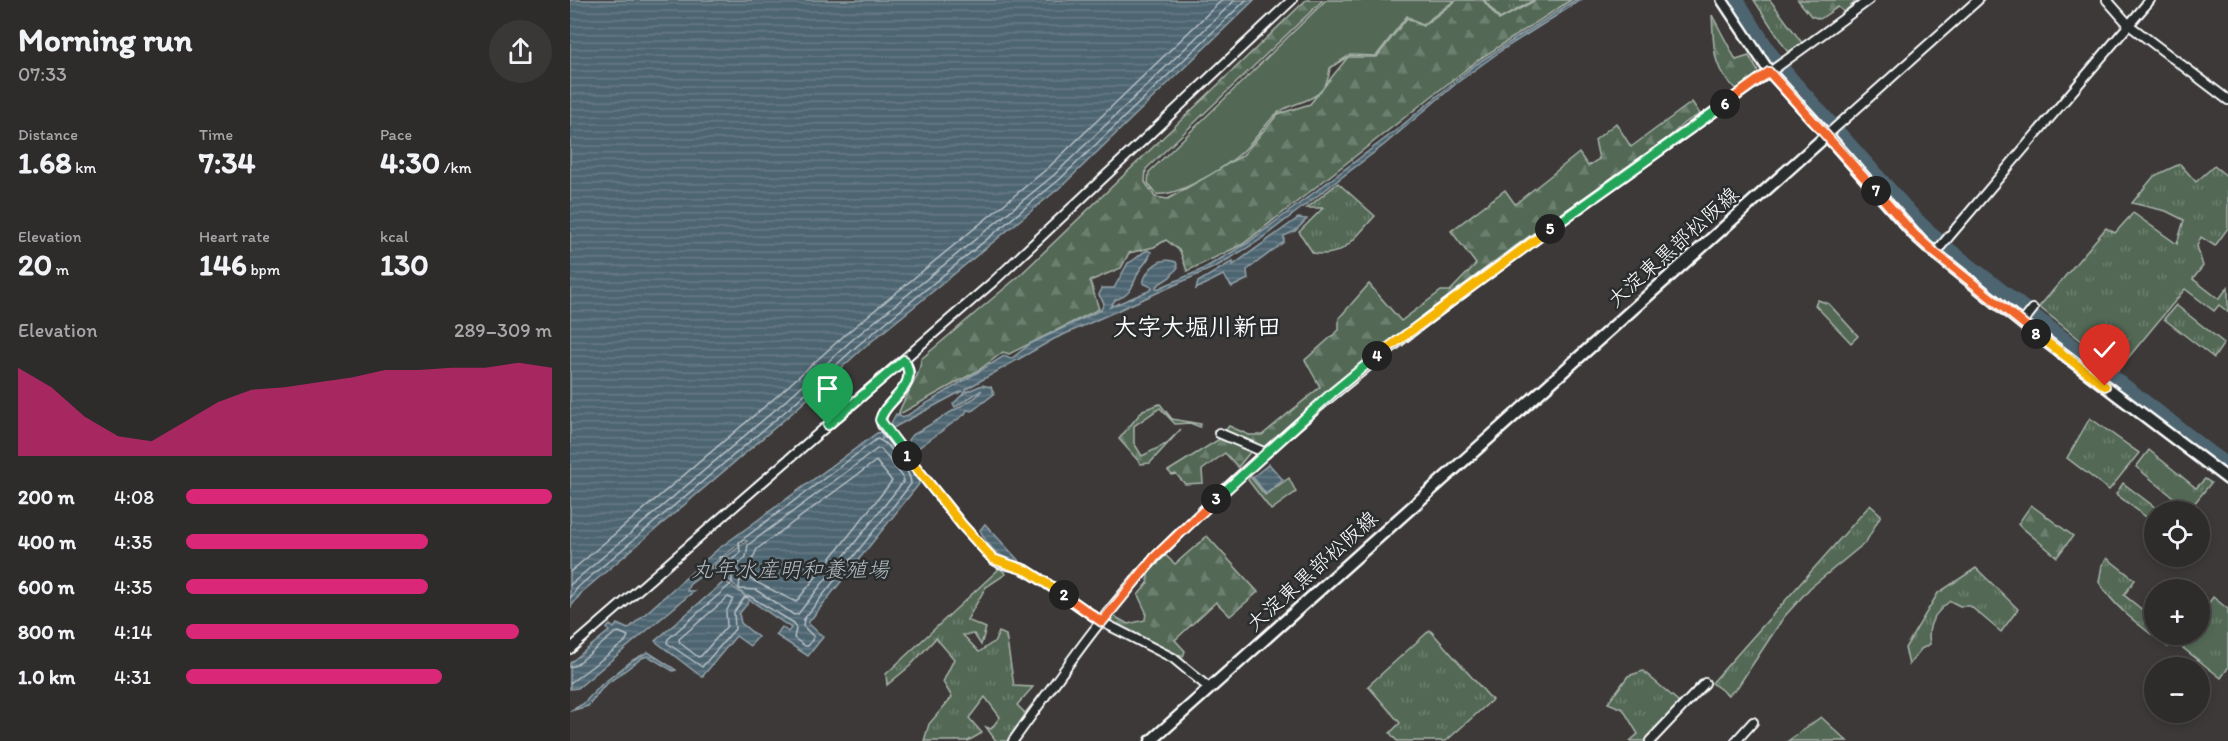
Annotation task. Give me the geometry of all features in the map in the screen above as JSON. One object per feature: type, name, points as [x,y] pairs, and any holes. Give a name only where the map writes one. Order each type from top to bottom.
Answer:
[{"type":"main road","points":[[1829,134],[1914,234],[2228,479]]},
{"type":"main road","name":"大淀東黒部松阪線","points":[[1151,741],[1829,134]]},
{"type":"street","points":[[570,649],[1041,239],[1292,0]]},
{"type":"street","points":[[1722,0],[1773,70],[1829,134],[1978,0]]},
{"type":"street","points":[[1013,741],[1102,622],[1155,557],[1266,453],[1390,346],[1869,0]]},
{"type":"street","points":[[2107,0],[2130,25],[2228,100]]},
{"type":"street","points":[[1937,251],[2150,0]]},
{"type":"street","points":[[2024,321],[2033,309]]},
{"type":"street","points":[[904,360],[908,371],[905,387],[884,410],[881,416],[882,425],[962,525],[993,559],[1028,571],[1102,622],[1173,658],[1209,688]]},
{"type":"street","points":[[1219,433],[1266,453]]},
{"type":"street","points":[[1650,741],[1705,683]]},
{"type":"street","points":[[1736,741],[1753,722]]},
{"type":"green space","points":[[1306,0],[1323,0],[1146,169],[1145,182],[1155,197],[1168,199],[1243,155],[1278,114],[1310,104],[1348,57],[1377,57],[1407,18],[1423,26],[1457,0],[1483,0],[1499,20],[1536,0],[1571,0],[1478,60],[1243,244],[1187,271],[1180,251],[1166,240],[1154,247],[1129,253],[1121,268],[1090,281],[1099,309],[1009,354],[1003,352],[979,370],[898,415],[918,373],[921,359],[1019,276]]},
{"type":"green space","points":[[1326,0],[1455,0],[1422,25],[1407,16],[1376,56],[1350,55],[1330,68],[1327,81],[1316,96],[1275,115],[1246,149],[1224,166],[1176,191],[1156,194],[1148,183],[1149,172]]},
{"type":"green space","points":[[1484,0],[1534,0],[1500,19]]},
{"type":"green space","points":[[1754,0],[1770,0],[1803,44],[1789,54]]},
{"type":"green space","points":[[1798,0],[1857,0],[1844,12],[1838,7],[1820,19],[1811,16]]},
{"type":"green space","points":[[1712,15],[1736,60],[1749,56],[1759,73],[1738,90],[1729,83],[1718,66]]},
{"type":"green space","points":[[1692,102],[1700,114],[1684,123],[1664,142],[1508,251],[1400,333],[1267,449],[1256,445],[1238,467],[1225,453],[1202,470],[1203,483],[1185,484],[1176,474],[1172,475],[1168,471],[1218,440],[1229,426],[1249,435],[1262,435],[1320,387],[1305,360],[1339,330],[1339,318],[1369,284],[1401,321],[1441,291],[1450,291],[1476,264],[1451,231],[1505,190],[1515,204],[1579,153],[1588,166],[1599,159],[1595,140],[1616,123],[1631,147]]},
{"type":"green space","points":[[2180,164],[2196,182],[2214,166],[2228,177],[2228,228],[2215,246],[2201,237],[2197,246],[2203,266],[2193,279],[2219,299],[2228,287],[2228,312],[2219,305],[2214,311],[2185,289],[2118,370],[2039,307],[2106,228],[2115,233],[2133,213],[2177,244],[2184,220],[2166,211],[2132,203],[2154,176]]},
{"type":"green space","points":[[1338,183],[1375,216],[1348,245],[1333,253],[1313,253],[1299,232],[1323,208],[1307,208]]},
{"type":"green space","points":[[1818,300],[1829,304],[1858,336],[1851,343],[1815,305]]},
{"type":"green space","points":[[2176,305],[2224,343],[2214,358],[2164,319]]},
{"type":"green space","points":[[1160,404],[1172,419],[1201,424],[1200,427],[1190,423],[1175,424],[1160,408],[1134,426],[1134,443],[1142,456],[1166,444],[1181,429],[1150,463],[1141,464],[1119,439],[1143,410]]},
{"type":"green space","points":[[2090,418],[2139,453],[2109,490],[2067,458]]},
{"type":"green space","points":[[2149,450],[2196,488],[2205,479],[2211,483],[2196,501],[2178,501],[2136,467]]},
{"type":"green space","points":[[1250,476],[1265,495],[1289,478],[1296,492],[1271,510],[1248,480]]},
{"type":"green space","points":[[2123,483],[2147,501],[2144,501],[2144,515],[2116,494]]},
{"type":"green space","points":[[1870,505],[1881,515],[1866,542],[1810,588],[1784,617],[1737,688],[1728,695],[1712,683]]},
{"type":"green space","points":[[2031,505],[2073,536],[2057,557],[2018,524]]},
{"type":"green space","points":[[1207,536],[1258,592],[1230,616],[1216,602],[1175,640],[1185,651],[1183,657],[1107,621],[1112,615],[1128,624],[1145,620],[1146,612],[1138,595],[1148,583],[1148,571],[1164,554],[1175,564]]},
{"type":"green space","points":[[2107,558],[2135,580],[2124,595],[2144,611],[2144,629],[2113,601],[2099,582],[2102,565]]},
{"type":"green space","points":[[1000,568],[1006,574],[986,587],[967,620],[986,628],[981,645],[974,634],[963,635],[979,652],[995,641],[999,632],[1006,635],[1014,686],[1033,687],[1017,705],[1025,713],[1049,683],[1053,682],[1008,741],[996,741],[986,727],[991,729],[1000,717],[985,697],[969,718],[982,733],[968,741],[924,741],[929,724],[952,697],[943,682],[954,659],[936,638],[910,666],[887,685],[886,674]]},
{"type":"green space","points":[[1976,568],[2018,609],[2001,632],[1970,606],[1960,606],[1950,601],[1933,620],[1929,631],[1930,644],[1921,649],[1909,665],[1905,648],[1938,593]]},
{"type":"green space","points":[[2213,597],[2228,609],[2228,668],[2221,678],[2210,669],[2210,657],[2194,657],[2179,645],[2210,645],[2210,601]]},
{"type":"green space","points":[[1430,630],[1492,700],[1446,741],[1397,741],[1390,733],[1400,723],[1368,686]]},
{"type":"green space","points":[[1643,671],[1678,701],[1677,709],[1645,741],[1630,741],[1638,734],[1623,709],[1608,703],[1628,676]]},
{"type":"green space","points":[[1821,717],[1847,741],[1788,741]]},
{"type":"water","points":[[570,0],[1254,0],[1063,185],[861,350],[792,413],[582,592],[570,608]]},
{"type":"water","points":[[1575,0],[1581,0],[1502,50],[1458,82],[1384,145],[1257,242],[1217,266],[1054,339],[966,389],[966,392],[982,385],[991,387],[994,394],[972,411],[967,410],[965,414],[914,451],[908,440],[911,436],[976,397],[982,390],[955,407],[953,404],[964,393],[962,391],[891,429],[889,427],[896,414],[903,418],[1004,356],[1011,359],[1030,344],[1101,310],[1104,303],[1099,295],[1102,288],[1114,288],[1128,263],[1145,251],[1151,252],[1150,255],[1130,290],[1115,300],[1110,307],[1151,290],[1152,287],[1143,283],[1151,268],[1160,262],[1176,262],[1178,267],[1170,277],[1156,286],[1157,289],[1201,270],[1246,244],[1399,128],[1473,66]]},
{"type":"water","points":[[1298,218],[1307,219],[1295,231],[1284,236],[1284,242],[1247,270],[1248,279],[1232,287],[1223,275],[1196,289],[1198,282],[1233,261],[1233,265]]},
{"type":"water","name":"丸年水産明和養殖場","points":[[882,432],[882,439],[886,434],[917,473],[919,484],[808,623],[823,637],[808,656],[776,635],[782,627],[788,632],[791,628],[750,600],[724,575],[715,572],[715,565],[747,541],[744,540],[711,566],[712,574],[708,572],[706,577],[701,576],[689,585],[687,591],[694,591],[578,688],[570,689],[570,663],[609,631],[607,628],[610,625],[614,628],[617,624],[628,629],[718,549],[877,433]]},
{"type":"water","points":[[1269,464],[1283,480],[1266,494],[1253,477]]},
{"type":"water","points":[[985,524],[1020,562],[1007,559],[991,547],[980,530]]},
{"type":"water","points":[[725,581],[750,600],[739,614],[741,623],[758,637],[750,646],[736,636],[702,677],[655,641]]},
{"type":"water","points":[[648,652],[676,670],[673,671],[648,656],[642,658],[604,686],[588,706],[570,711],[583,704],[601,685],[633,660]]},
{"type":"waterway","points":[[1737,0],[1771,54],[1915,218],[1946,247],[2228,466]]},
{"type":"district","name":"大字大堀川新田","points":[[1197,327]]},
{"type":"route","points":[[828,425],[904,360],[908,365],[908,379],[901,393],[884,410],[880,420],[882,425],[962,525],[993,559],[999,563],[1028,571],[1102,622],[1155,557],[1332,393],[1390,346],[1496,267],[1769,72],[1914,234],[1958,272],[2105,386]]}]
